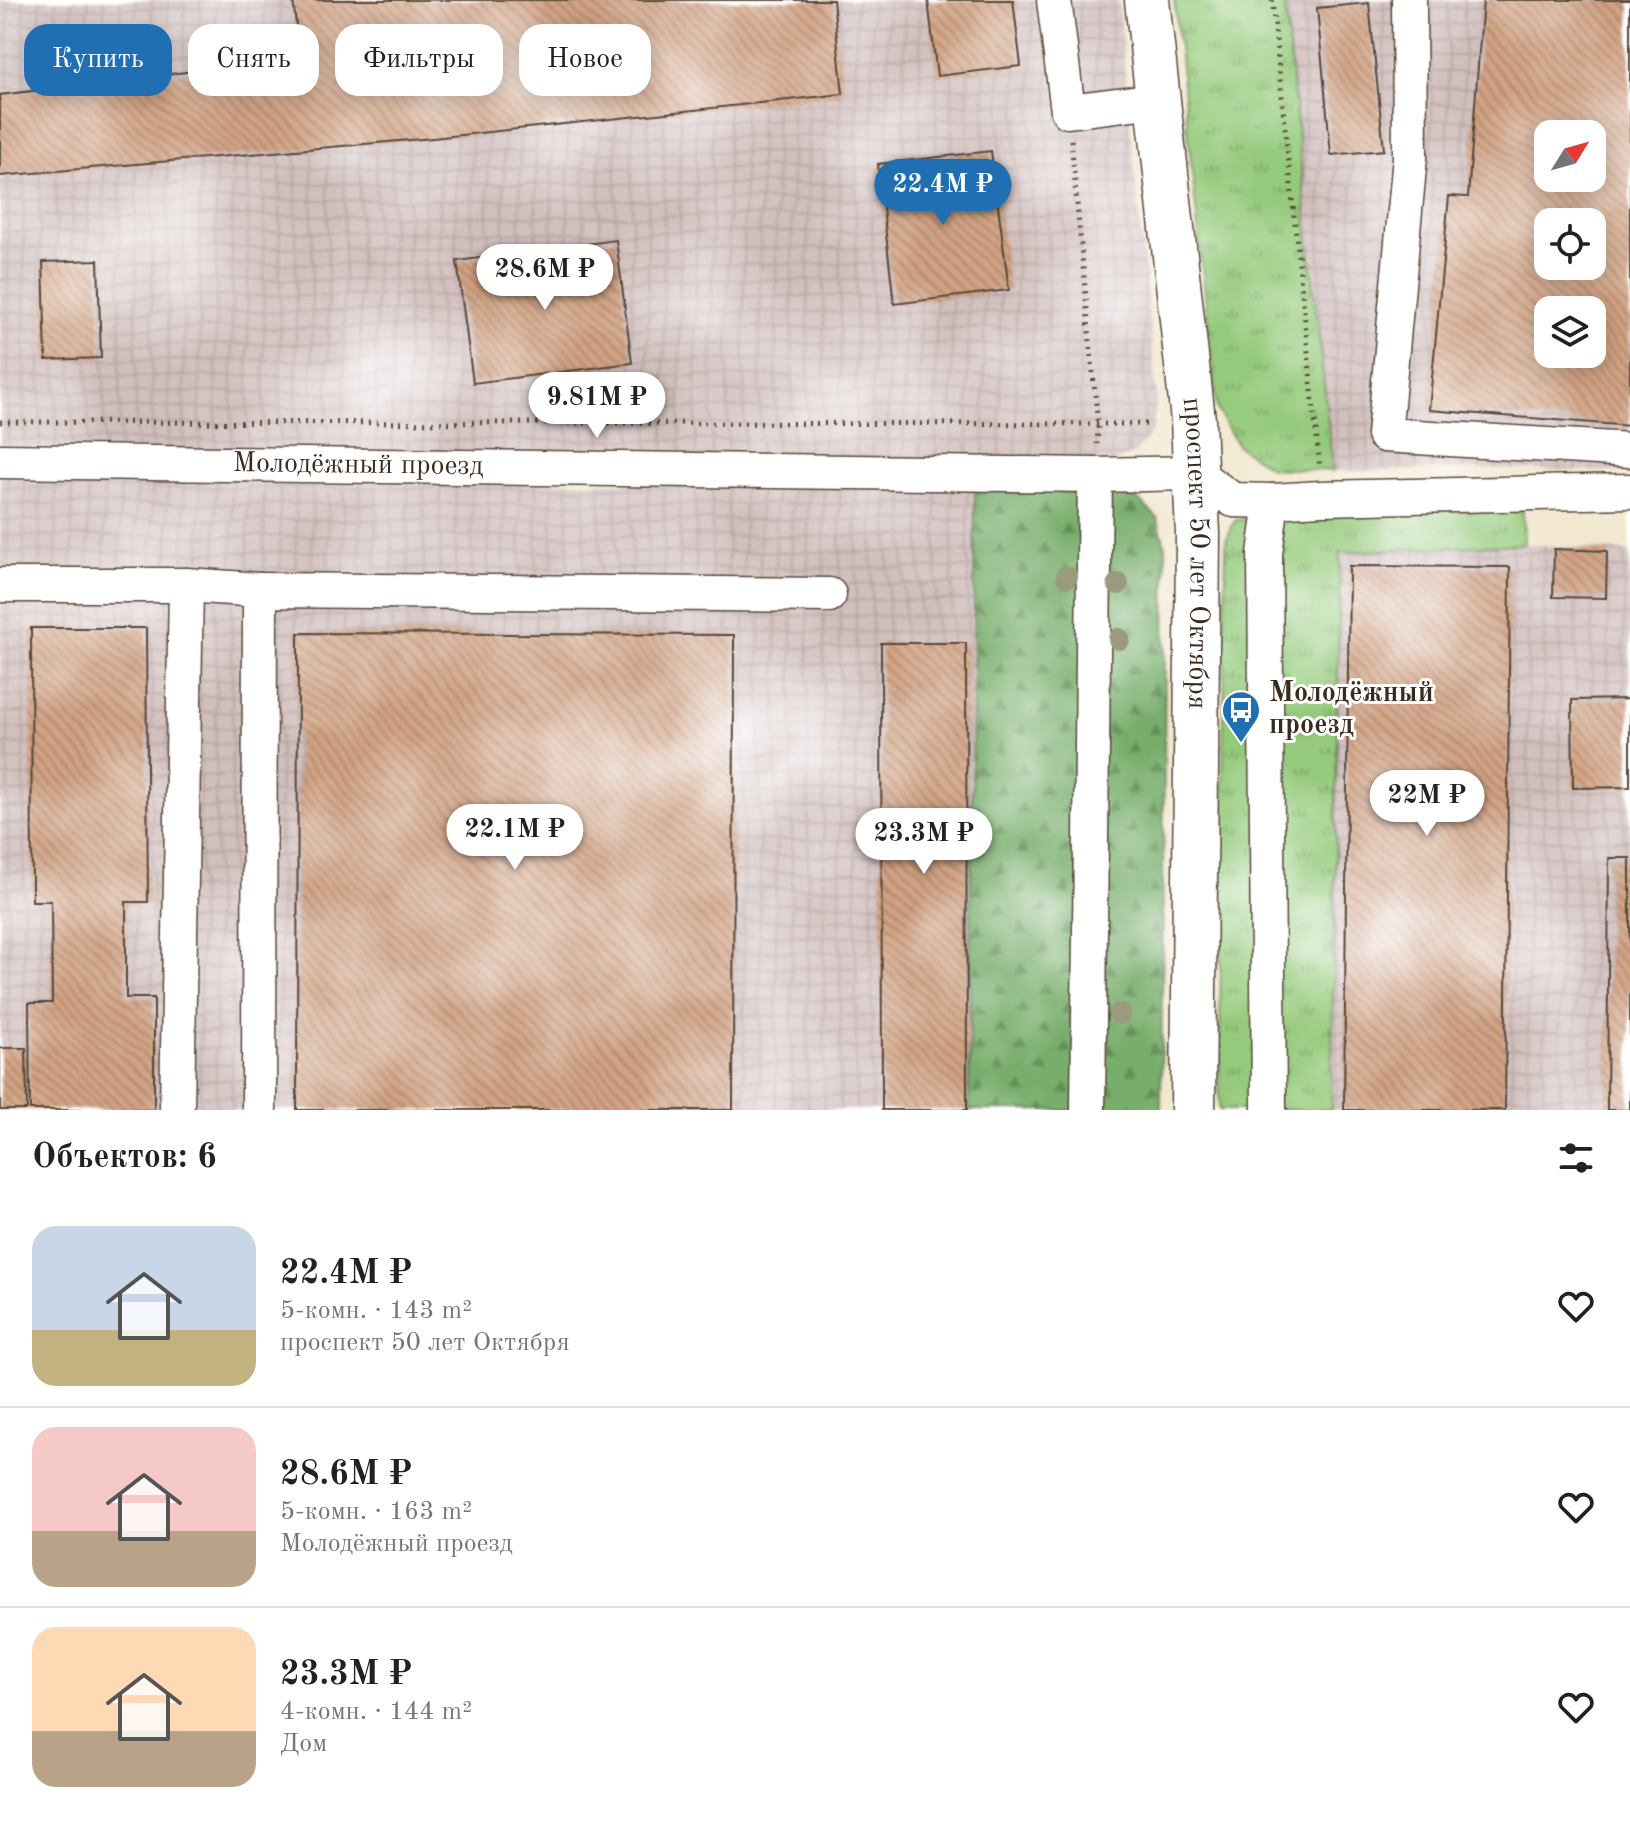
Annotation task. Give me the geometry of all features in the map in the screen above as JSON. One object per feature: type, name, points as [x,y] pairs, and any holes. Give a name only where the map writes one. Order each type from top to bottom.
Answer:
[{"type":"main road","name":"проспект 50 лет Октября","points":[[1147,0],[1193,420],[1198,549],[1193,1110]]},
{"type":"street","points":[[1054,0],[1068,111],[1157,100]]},
{"type":"street","points":[[1409,0],[1410,157],[1384,435],[1630,450]]},
{"type":"street","name":"Молодёжный проезд","points":[[0,461],[1095,475],[1195,473]]},
{"type":"street","points":[[1195,473],[1233,500],[1629,491]]},
{"type":"street","points":[[1088,1110],[1095,475]]},
{"type":"street","points":[[1269,1110],[1265,554],[1272,501]]},
{"type":"street","points":[[0,585],[829,595]]},
{"type":"street","points":[[177,1110],[186,585]]},
{"type":"street","points":[[259,1110],[260,590]]},
{"type":"path","points":[[1272,0],[1320,460],[1321,498]]},
{"type":"path","points":[[1068,111],[1098,426],[1095,475]]},
{"type":"path","points":[[0,422],[1149,424]]},
{"type":"shaded area","points":[[0,0],[1118,0],[1157,397],[1152,432],[1135,453],[1106,466],[0,448]]},
{"type":"shaded area","points":[[1284,0],[1630,0],[1630,472],[1488,469],[1333,471]]},
{"type":"shaded area","points":[[0,475],[975,487],[969,1110],[0,1110]]},
{"type":"shaded area","points":[[1524,544],[1630,552],[1630,1110],[1331,1110],[1340,552]]},
{"type":"green space","points":[[1174,0],[1284,0],[1333,471],[1271,468],[1238,446],[1217,409]]},
{"type":"green space","points":[[975,487],[1113,492],[1137,499],[1157,517],[1166,548],[1161,1110],[969,1110]]},
{"type":"green space","points":[[1368,509],[1523,511],[1524,544],[1340,552],[1331,1110],[1219,1110],[1226,540],[1235,520]]},
{"type":"building","points":[[293,0],[833,0],[843,94],[433,138],[0,176],[0,95],[24,92],[24,96],[172,96],[172,74],[188,72],[188,96],[319,96],[319,24],[296,24]]},
{"type":"building","points":[[928,0],[1013,0],[1021,66],[937,76]]},
{"type":"building","points":[[1483,0],[1630,0],[1630,426],[1429,410],[1449,196],[1468,197]]},
{"type":"building","points":[[1369,3],[1384,150],[1331,155],[1317,8]]},
{"type":"building","points":[[991,151],[1009,290],[894,304],[878,164]]},
{"type":"building","points":[[616,240],[632,363],[473,383],[457,261]]},
{"type":"building","points":[[98,260],[101,358],[46,360],[43,262]]},
{"type":"building","points":[[1554,549],[1607,551],[1606,598],[1553,597]]},
{"type":"building","points":[[1349,566],[1510,567],[1505,1110],[1344,1110]]},
{"type":"building","points":[[31,628],[146,628],[148,902],[126,902],[126,998],[154,998],[154,1110],[30,1110],[29,1003],[52,1003],[51,901],[32,901]]},
{"type":"building","points":[[298,633],[734,635],[733,1110],[297,1110]]},
{"type":"building","points":[[881,643],[966,643],[967,1110],[882,1110]]},
{"type":"building","points":[[1630,699],[1630,787],[1573,788],[1572,700]]},
{"type":"building","points":[[1609,858],[1630,858],[1630,1110],[1607,1110]]},
{"type":"building","points":[[0,1048],[26,1048],[27,1110],[0,1110]]},
{"type":"place","name":"Молодёжный проезд","points":[[1241,744]]}]
